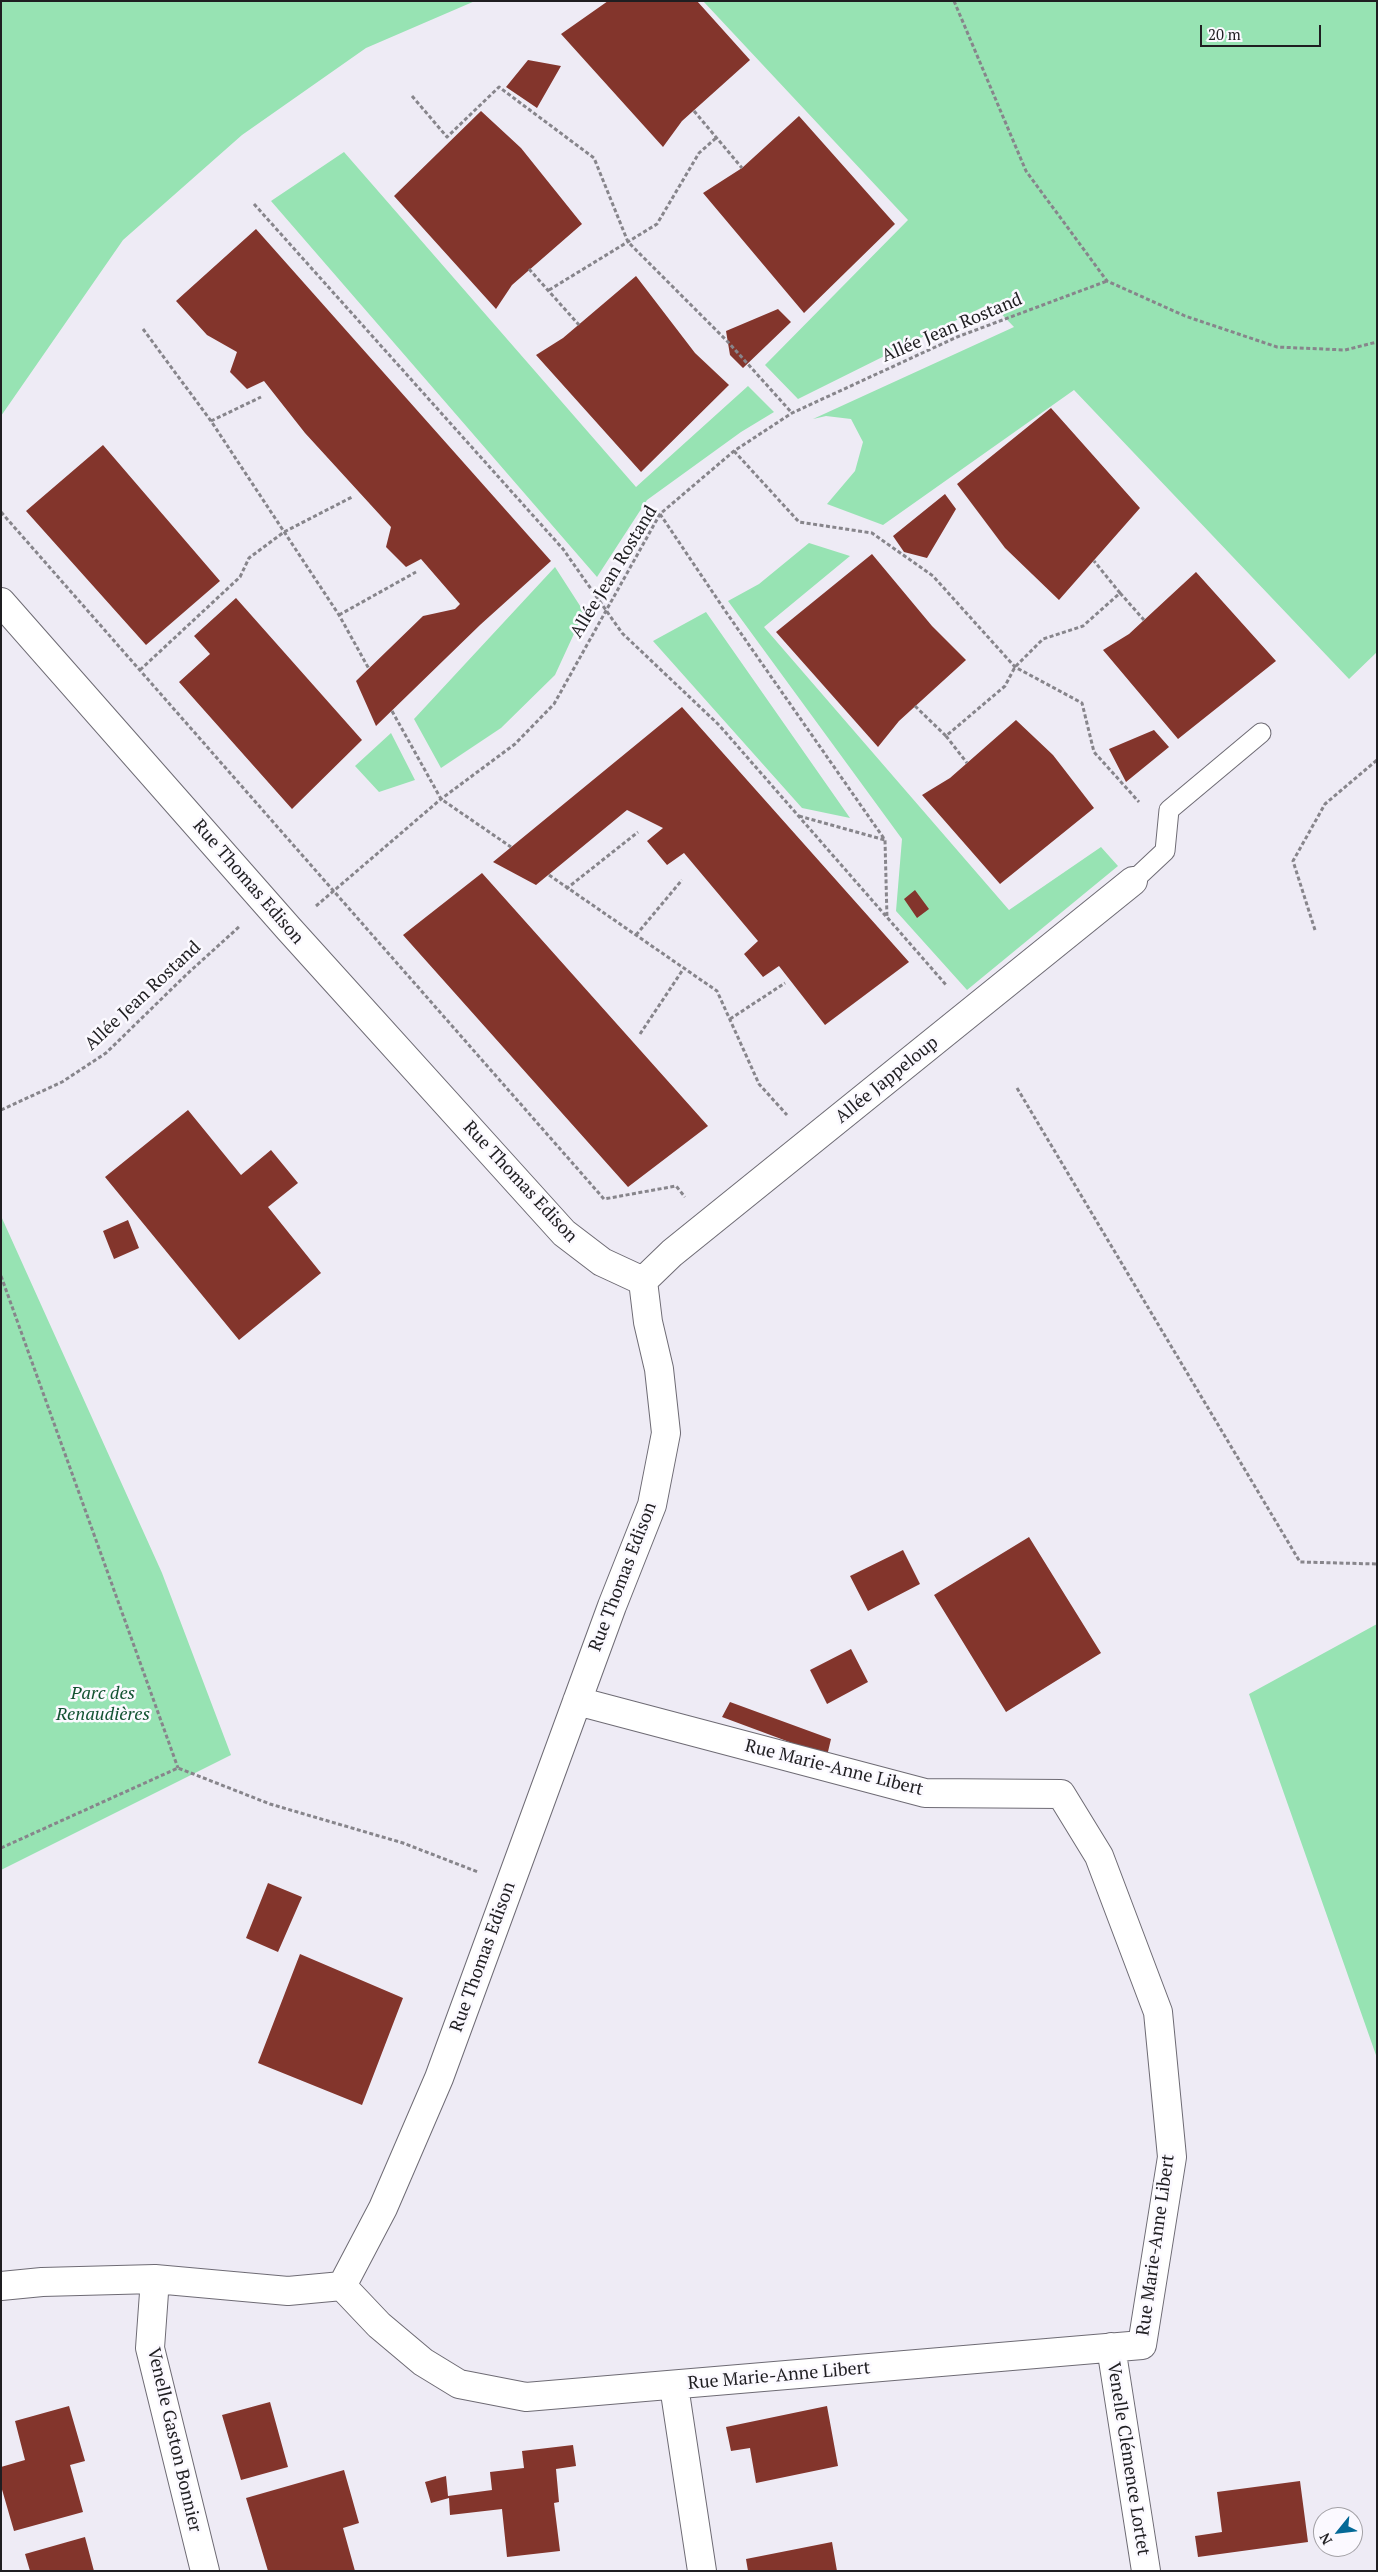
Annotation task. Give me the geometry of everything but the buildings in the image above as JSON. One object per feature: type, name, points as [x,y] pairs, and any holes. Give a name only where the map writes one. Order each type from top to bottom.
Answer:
[{"type":"street","name":"Rue Thomas Edison","points":[[1,602],[289,929],[564,1232],[602,1262],[643,1281],[648,1322],[659,1369],[666,1433],[652,1505],[577,1701],[438,2078],[383,2208],[342,2286]]},
{"type":"street","name":"Allée Jappeloup","points":[[643,1281],[707,1225],[1134,881]]},
{"type":"street","name":"Rue Marie-Anne Libert","points":[[342,2286],[379,2325],[423,2362],[459,2384],[526,2397],[674,2386],[1111,2346],[1142,2345],[1172,2157],[1158,2012],[1099,1856],[1061,1794],[925,1793],[577,1701]]},
{"type":"street","points":[[1,2286],[42,2282],[154,2279],[288,2292],[342,2286]]},
{"type":"street","name":"Venelle Gaston Bonnier","points":[[154,2279],[150,2348],[205,2571]]},
{"type":"street","name":"Venelle Clémence Lortet","points":[[1111,2346],[1146,2571]]},
{"type":"street","points":[[674,2386],[702,2571]]},
{"type":"lane","points":[[1134,881],[1165,850],[1169,810],[1261,733]]},
{"type":"path","points":[[954,1],[1026,172],[1107,281],[1184,316],[1277,347],[1345,350],[1377,342]]},
{"type":"path","points":[[412,96],[447,137],[499,87],[594,158],[628,242],[728,342],[792,413]]},
{"type":"path","points":[[694,111],[742,168]]},
{"type":"path","points":[[549,290],[657,224],[698,153],[716,138]]},
{"type":"path","points":[[254,204],[564,549],[622,633],[719,724],[970,1013]]},
{"type":"path","points":[[529,269],[579,325]]},
{"type":"path","name":"Allée Jean Rostand","points":[[289,929],[442,799],[515,744],[554,704],[660,514],[734,451],[792,413],[957,337],[1107,281]]},
{"type":"path","points":[[143,330],[211,420],[339,615],[369,669]]},
{"type":"path","points":[[211,420],[261,397]]},
{"type":"path","points":[[734,451],[799,522],[872,533],[932,576],[1015,667],[1082,703],[1094,752],[1168,831]]},
{"type":"path","points":[[140,670],[240,577],[249,558],[284,532],[352,497]]},
{"type":"path","points":[[1,512],[604,1199],[676,1186],[707,1225]]},
{"type":"path","points":[[660,514],[885,840],[887,918]]},
{"type":"path","points":[[1094,560],[1144,620]]},
{"type":"path","points":[[339,615],[416,572]]},
{"type":"path","points":[[946,736],[1005,686],[1015,667],[1042,639],[1083,626],[1120,593]]},
{"type":"path","points":[[915,706],[946,736],[967,763]]},
{"type":"path","points":[[392,711],[442,799],[511,847]]},
{"type":"path","points":[[1314,930],[1293,861],[1325,804],[1377,760]]},
{"type":"path","points":[[798,816],[885,840]]},
{"type":"path","points":[[566,888],[638,832]]},
{"type":"path","points":[[548,875],[717,991],[759,1084],[810,1142]]},
{"type":"path","points":[[636,935],[682,880]]},
{"type":"path","name":"Allée Jean Rostand","points":[[1,1110],[62,1082],[106,1053],[187,974],[266,902]]},
{"type":"path","points":[[640,1034],[684,968]]},
{"type":"path","points":[[730,1019],[786,983]]},
{"type":"path","points":[[1017,1088],[1300,1562],[1377,1564]]},
{"type":"path","points":[[1,1276],[178,1768]]},
{"type":"path","points":[[1,1848],[178,1768],[270,1804],[403,1843],[510,1885]]},
{"type":"green space","points":[[1,1],[475,1],[366,48],[242,135],[123,240],[1,416]]},
{"type":"green space","points":[[703,1],[1377,1],[1377,652],[1349,679],[1074,390],[883,525],[827,504],[855,471],[863,442],[851,419],[826,416],[813,419],[1014,327],[991,303],[798,399],[765,365],[908,220]]},
{"type":"green space","points":[[344,152],[636,487],[748,386],[774,412],[741,432],[647,500],[597,577],[271,201]]},
{"type":"green space","points":[[809,543],[850,556],[764,627],[1009,910],[1101,847],[1118,866],[967,990],[896,911],[902,839],[728,601],[759,584]]},
{"type":"green space","points":[[555,567],[584,612],[555,675],[501,728],[441,768],[414,719]]},
{"type":"green space","points":[[706,612],[850,818],[802,808],[653,641]]},
{"type":"green space","points":[[391,733],[415,780],[379,792],[355,766]]},
{"type":"green space","name":"Parc des Renaudières","points":[[1,1216],[162,1573],[231,1755],[1,1870]]},
{"type":"green space","points":[[1377,1624],[1377,2058],[1249,1694]]}]
